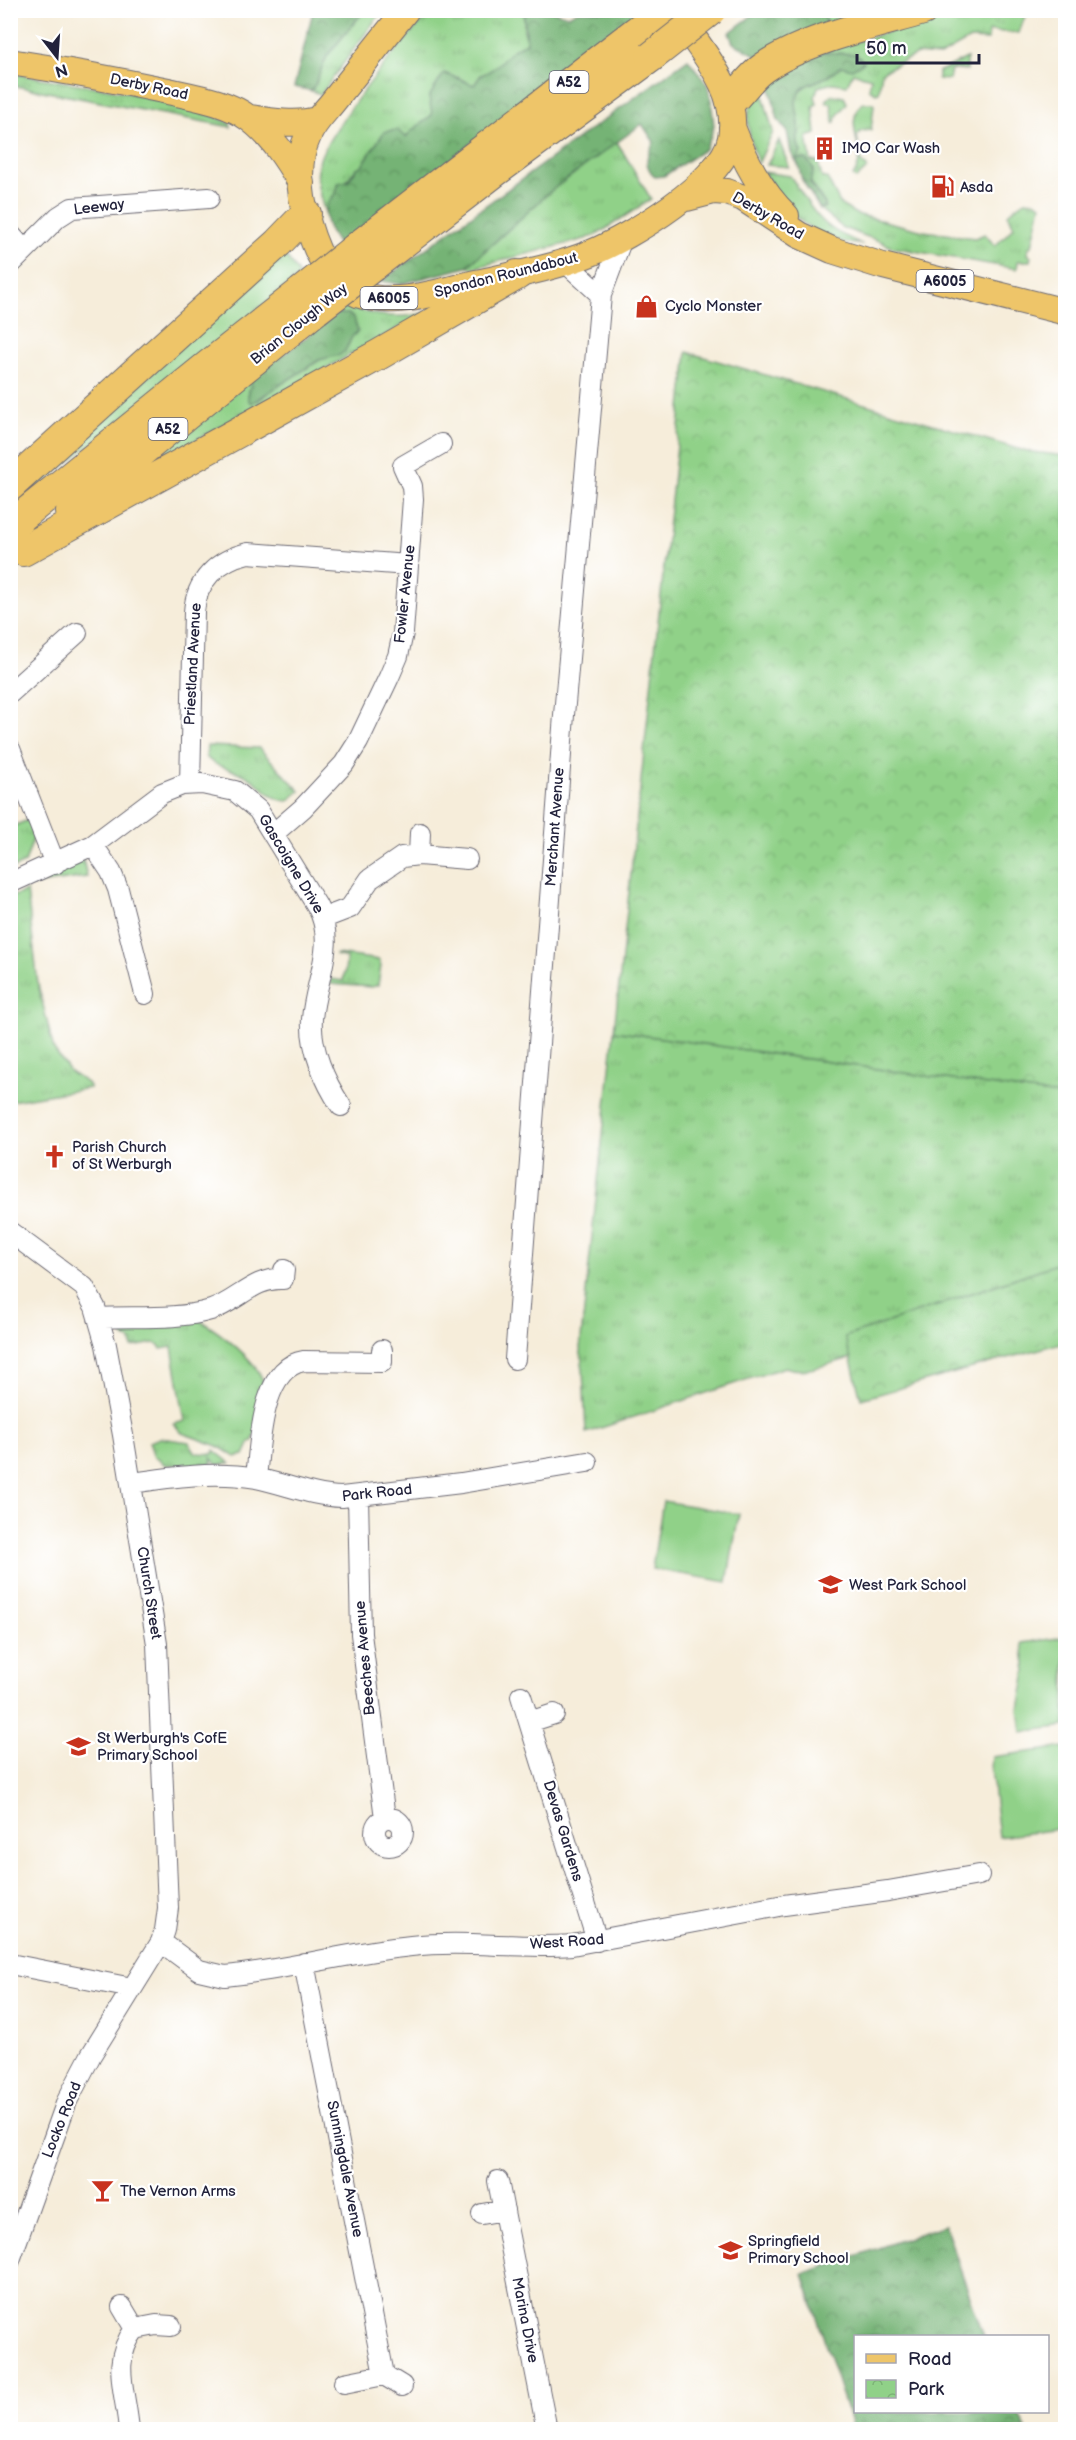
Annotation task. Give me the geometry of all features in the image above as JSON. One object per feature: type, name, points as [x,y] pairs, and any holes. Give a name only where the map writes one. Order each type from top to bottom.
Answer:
[{"type":"highway","name":"Brian Clough Way","points":[[15,547],[309,301],[664,10]]},
{"type":"highway","name":"Brian Clough Way","points":[[365,256],[496,171],[711,10]]},
{"type":"highway","points":[[731,114],[761,69],[785,55],[832,37],[923,10]]},
{"type":"highway","points":[[10,486],[271,250],[306,214]]},
{"type":"highway","points":[[15,547],[380,354],[517,275]]},
{"type":"main road","name":"A6005","points":[[674,10],[722,82],[731,114]]},
{"type":"main road","name":"Spondon Roundabout","points":[[396,17],[317,120],[301,154],[301,184],[313,242],[336,280],[359,294],[382,298],[405,298],[517,275],[591,253],[681,200],[709,176],[731,140],[731,114]]},
{"type":"main road","name":"Derby Road","points":[[10,63],[116,80],[202,99],[232,109],[249,118],[280,124],[317,120]]},
{"type":"main road","name":"Derby Road","points":[[731,114],[743,156],[763,190],[786,216],[819,244]]},
{"type":"main road","name":"Derby Road","points":[[249,118],[280,150],[301,184]]},
{"type":"main road","name":"Derby Road","points":[[681,200],[714,191],[728,192],[743,198],[799,235],[859,259],[1065,312]]},
{"type":"street","name":"Leeway","points":[[10,265],[58,217],[72,208],[209,198]]},
{"type":"street","points":[[10,234],[24,250]]},
{"type":"street","name":"Merchant Avenue","points":[[515,1359],[565,704],[601,295],[623,236]]},
{"type":"street","points":[[566,262],[601,295]]},
{"type":"street","name":"Fowler Avenue","points":[[273,834],[317,794],[344,764],[358,742],[398,656],[403,633],[413,492],[403,466],[441,444]]},
{"type":"street","name":"Priestland Avenue","points":[[190,784],[194,612],[199,591],[208,575],[223,562],[248,553],[408,565]]},
{"type":"street","points":[[10,693],[72,645]]},
{"type":"street","points":[[10,749],[55,864]]},
{"type":"street","name":"Gascoigne Drive","points":[[10,883],[93,845],[154,797],[168,789],[190,784],[216,785],[239,794],[258,810],[324,918],[326,946],[304,1020],[313,1035],[322,1070],[341,1106]]},
{"type":"street","points":[[419,855],[420,833]]},
{"type":"street","points":[[93,845],[113,877],[138,988]]},
{"type":"street","points":[[324,918],[350,908],[374,875],[402,857],[419,855],[467,859]]},
{"type":"street","name":"Church Street","points":[[10,1232],[84,1287],[98,1318],[112,1371],[132,1483],[157,1644],[168,1908],[161,1942],[132,1988]]},
{"type":"street","points":[[98,1318],[185,1314],[210,1310],[226,1304],[256,1284],[283,1279],[284,1270]]},
{"type":"street","points":[[256,1478],[273,1371],[297,1362],[382,1362],[382,1350]]},
{"type":"street","name":"Park Road","points":[[132,1483],[183,1477],[231,1476],[256,1478],[324,1496],[358,1496],[472,1481],[587,1462]]},
{"type":"street","name":"Beeches Avenue","points":[[358,1496],[361,1634],[385,1818]]},
{"type":"street","name":"Devas Gardens","points":[[521,1696],[597,1941]]},
{"type":"street","points":[[529,1722],[554,1714]]},
{"type":"street","name":"West Road","points":[[161,1942],[199,1970],[218,1976],[237,1975],[380,1950],[445,1943],[550,1946],[597,1941],[784,1905],[888,1891],[979,1875]]},
{"type":"street","name":"Sunningdale Avenue","points":[[304,1963],[384,2375]]},
{"type":"street","points":[[10,1964],[132,1988]]},
{"type":"street","name":"Locko Road","points":[[10,2260],[67,2101],[91,2055],[132,1988]]},
{"type":"street","name":"Marina Drive","points":[[498,2181],[547,2430]]},
{"type":"street","points":[[482,2214],[504,2210]]},
{"type":"street","points":[[122,2307],[135,2329]]},
{"type":"street","points":[[129,2430],[120,2363],[126,2342],[135,2329],[156,2325],[171,2326]]},
{"type":"street","points":[[344,2383],[384,2375],[402,2386]]},
{"type":"green space","points":[[313,11],[364,11],[327,56],[312,91],[294,87]]},
{"type":"green space","points":[[364,11],[382,11],[321,94],[312,91],[327,56]]},
{"type":"green space","points":[[434,11],[529,11],[524,15],[524,31],[528,43],[514,50],[494,68],[481,75],[474,86],[457,77],[429,97],[433,114],[406,138],[384,132],[362,166],[357,168],[329,202],[325,212],[319,193],[317,172],[326,146],[353,105],[390,57]]},
{"type":"green space","points":[[529,11],[552,11],[568,16],[578,11],[641,11],[339,246],[329,230],[326,218],[327,206],[337,190],[338,183],[348,181],[357,168],[362,166],[384,132],[397,130],[406,137],[432,114],[429,97],[444,73],[474,85],[481,75],[527,43],[524,15]]},
{"type":"green space","points":[[758,11],[823,11],[827,26],[763,59],[733,43],[729,33]]},
{"type":"green space","points":[[823,11],[884,11],[827,26]]},
{"type":"green space","points":[[959,11],[999,11],[1005,16],[1027,11],[1019,33],[989,31],[988,40],[970,39],[940,56],[917,54],[882,72],[879,92],[876,93],[869,89],[871,78],[853,73],[847,85],[833,83],[818,87],[815,96],[817,104],[813,106],[816,134],[807,137],[811,161],[818,162],[822,178],[827,178],[841,205],[856,214],[924,231],[975,238],[985,234],[995,246],[1014,227],[1008,214],[1023,202],[1032,200],[1036,202],[1041,205],[1032,246],[1029,247],[1027,254],[1031,256],[1030,261],[1018,261],[1017,269],[891,247],[843,228],[820,209],[825,207],[825,204],[796,159],[801,152],[798,140],[797,96],[808,84],[830,75],[841,66],[821,52]]},
{"type":"green space","points":[[821,52],[856,54],[864,62],[852,69],[841,66],[825,78],[808,84],[797,96],[798,140],[801,152],[797,159],[806,159],[814,169],[810,183],[825,204],[825,207],[820,209],[802,180],[798,164],[791,153],[787,131],[778,120],[770,88],[786,67]]},
{"type":"green space","points":[[967,58],[967,70],[951,69],[949,80],[938,79],[938,72]]},
{"type":"green space","points":[[688,59],[707,84],[711,99],[714,126],[705,149],[664,176],[655,177],[647,164],[654,142],[642,124],[552,190],[467,267],[400,284],[381,281]]},
{"type":"green space","points":[[10,73],[150,97],[204,113],[230,123],[231,127],[11,85]]},
{"type":"green space","points":[[760,84],[773,132],[758,164],[749,133],[748,114]]},
{"type":"green space","points":[[831,95],[844,97],[847,103],[834,124],[831,103],[826,103]]},
{"type":"green space","points":[[863,103],[874,105],[871,130],[860,131],[857,135],[861,163],[867,169],[856,179],[853,176],[859,158],[854,122],[855,115]]},
{"type":"green space","points":[[779,140],[789,167],[767,165]]},
{"type":"green space","points":[[617,142],[651,199],[598,234],[585,239],[473,268],[467,267],[552,190]]},
{"type":"green space","points":[[763,172],[790,176],[824,223],[861,244],[832,238],[804,224],[790,211]]},
{"type":"green space","points":[[283,253],[299,274],[297,278],[11,509],[11,501]]},
{"type":"green space","points":[[347,306],[387,316],[407,316],[427,312],[151,465],[149,463],[252,378],[248,396],[258,401],[318,361],[344,350],[350,340],[349,314],[337,314]]},
{"type":"green space","points":[[337,314],[349,314],[354,319],[358,331],[345,351],[340,355],[319,360],[252,403],[249,401],[252,378]]},
{"type":"green space","points":[[687,352],[1025,451],[1065,456],[1065,1096],[614,1031]]},
{"type":"green space","points":[[207,746],[259,748],[300,791],[288,801],[276,798],[248,777],[210,761],[206,757]]},
{"type":"green space","points":[[28,820],[34,836],[25,863],[11,869],[11,827]]},
{"type":"green space","points":[[83,859],[87,877],[31,885],[30,882]]},
{"type":"green space","points":[[27,891],[38,984],[54,1050],[70,1072],[87,1083],[90,1088],[11,1101],[11,897]]},
{"type":"green space","points":[[337,954],[379,960],[381,966],[378,985],[372,987],[330,984],[331,979],[343,981],[347,958]]},
{"type":"green space","points":[[614,1031],[1065,1096],[1065,1261],[845,1337],[851,1358],[809,1369],[785,1367],[586,1433],[580,1348]]},
{"type":"green space","points":[[1065,1261],[1065,1342],[861,1399],[845,1337]]},
{"type":"green space","points":[[199,1320],[247,1357],[261,1377],[264,1386],[253,1441],[250,1442],[244,1455],[235,1457],[218,1446],[182,1433],[174,1424],[185,1421],[172,1347],[161,1349],[154,1343],[132,1347],[131,1340],[124,1337],[118,1325]]},
{"type":"green space","points":[[160,1438],[189,1442],[196,1453],[213,1454],[214,1450],[230,1463],[217,1465],[211,1458],[212,1464],[165,1465],[154,1457],[149,1442]]},
{"type":"green space","points":[[663,1501],[739,1514],[727,1582],[652,1569]]},
{"type":"green space","points":[[1065,1637],[1065,1726],[1022,1732],[1019,1709],[1026,1671],[1022,1643]]},
{"type":"green space","points":[[1065,1747],[1065,1828],[999,1837],[991,1768],[992,1757]]},
{"type":"green space","points":[[945,2225],[984,2335],[854,2335],[854,2413],[1018,2413],[1026,2429],[853,2429],[803,2274]]},
{"type":"place","name":"IMO Car Wash","points":[[824,148]]},
{"type":"place","name":"Asda","points":[[942,187]]},
{"type":"place","name":"Cyclo Monster","points":[[647,306]]},
{"type":"place","name":"Parish Church of St Werburgh","points":[[54,1156]]},
{"type":"place","name":"West Park School","points":[[831,1585]]},
{"type":"place","name":"St Werburgh's CofE Primary School","points":[[79,1747]]},
{"type":"place","name":"The Vernon Arms","points":[[102,2191]]},
{"type":"place","name":"Springfield Primary School","points":[[730,2250]]}]
